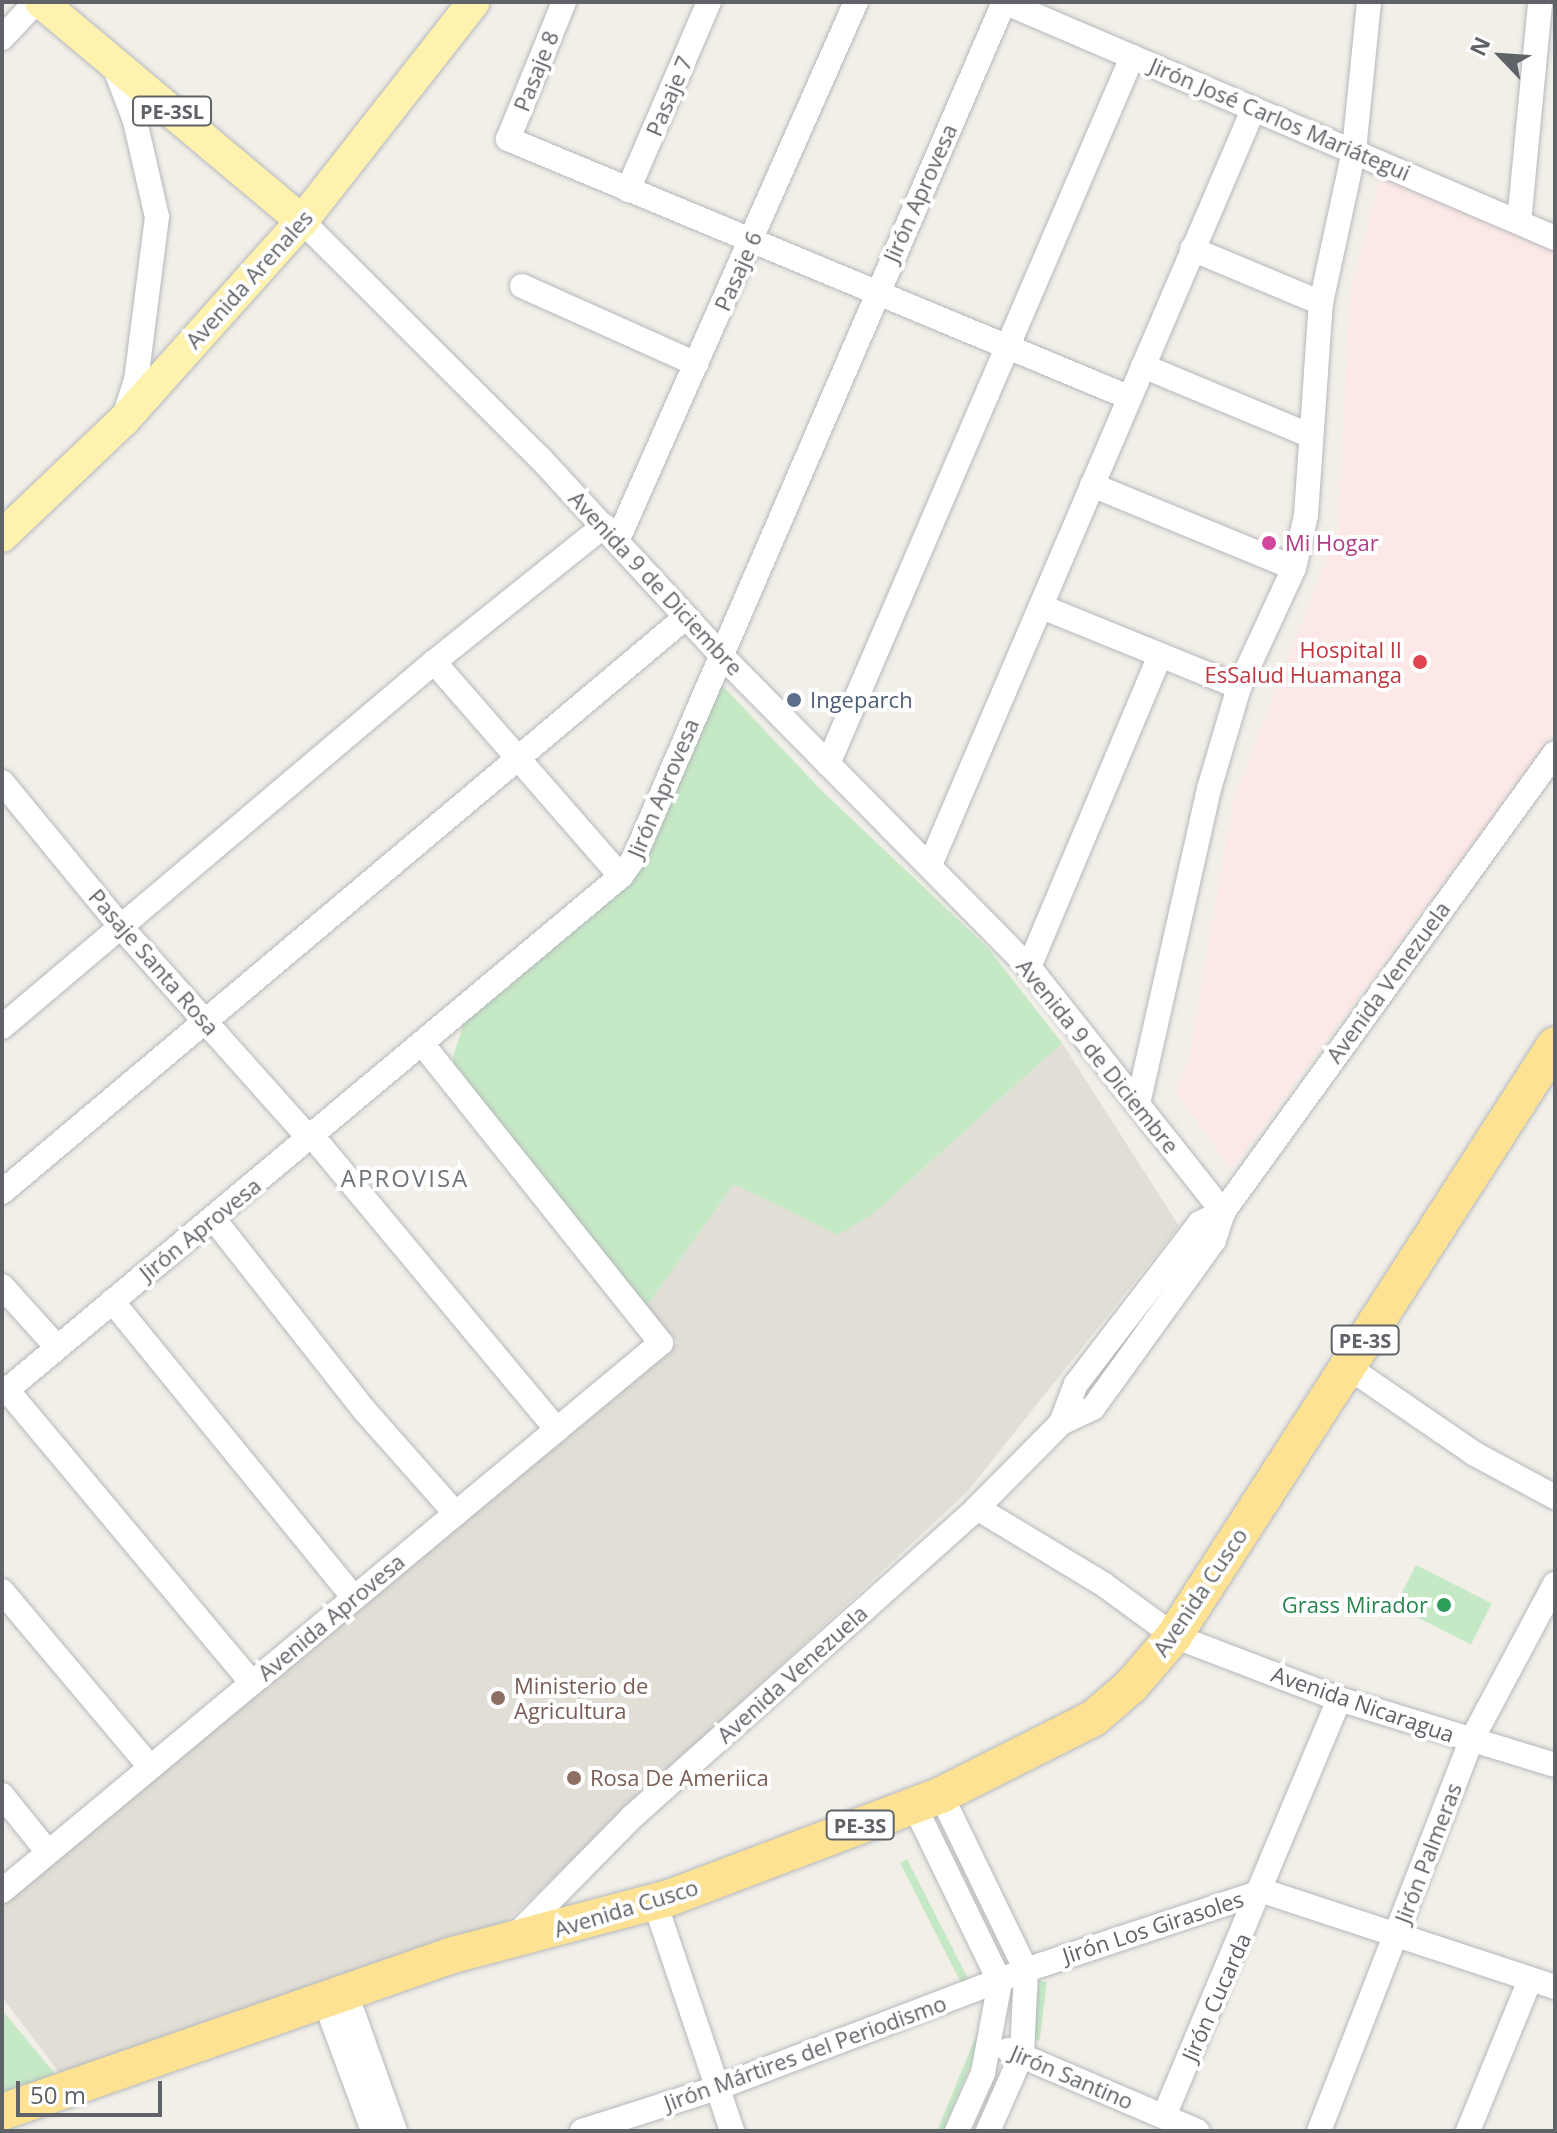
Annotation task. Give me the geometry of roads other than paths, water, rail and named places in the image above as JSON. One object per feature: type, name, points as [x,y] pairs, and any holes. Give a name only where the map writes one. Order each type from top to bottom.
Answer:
[{"type":"highway","name":"Avenida Cusco","points":[[2,2112],[453,1955],[655,1903],[927,1800],[1094,1718],[1131,1686],[1174,1636],[1555,1045]]},
{"type":"highway","name":"Avenida Cusco","points":[[11,2131],[342,2016],[475,1966],[507,1943]]},
{"type":"main road","name":"Avenida 9 de Diciembre","points":[[38,2],[113,61],[302,221]]},
{"type":"main road","name":"Avenida Arenales","points":[[2,536],[124,420],[302,221],[474,2]]},
{"type":"street","points":[[2,38],[38,2]]},
{"type":"street","name":"Pasaje 8","points":[[563,2],[508,139],[628,190]]},
{"type":"street","name":"Pasaje 7","points":[[628,190],[709,2]]},
{"type":"street","name":"Pasaje 6","points":[[611,532],[696,364],[856,2]]},
{"type":"street","name":"Jirón José Carlos Mariátegui","points":[[1004,2],[1555,238]]},
{"type":"street","name":"Jirón Aprovesa","points":[[4,1392],[312,1138],[621,876],[634,858],[1004,2]]},
{"type":"street","points":[[1138,1104],[1166,992],[1188,875],[1239,687],[1294,568],[1306,515],[1309,435],[1321,303],[1354,150],[1369,2]]},
{"type":"street","points":[[1519,222],[1540,2]]},
{"type":"street","points":[[828,764],[1132,57]]},
{"type":"street","points":[[113,61],[135,121],[157,217],[136,380],[124,420]]},
{"type":"street","points":[[930,865],[1253,110]]},
{"type":"street","points":[[628,190],[1128,397]]},
{"type":"street","name":"Avenida 9 de Diciembre","points":[[302,221],[611,532],[720,654],[1029,967],[1223,1212]]},
{"type":"street","points":[[1192,249],[1321,303]]},
{"type":"street","points":[[522,286],[696,364]]},
{"type":"street","points":[[1143,366],[1309,435]]},
{"type":"street","points":[[1092,485],[1294,568]]},
{"type":"street","points":[[2,1027],[434,662],[611,532]]},
{"type":"street","points":[[1042,607],[1239,687]]},
{"type":"street","points":[[2,1192],[206,1024],[686,617]]},
{"type":"street","points":[[1029,967],[1159,657]]},
{"type":"street","points":[[434,662],[621,876]]},
{"type":"street","name":"Avenida Venezuela","points":[[507,1943],[632,1817],[977,1508],[1061,1423],[1093,1408],[1214,1240],[1223,1212],[1555,753]]},
{"type":"street","name":"Pasaje Santa Rosa","points":[[2,782],[121,927],[312,1138],[557,1430]]},
{"type":"street","name":"Avenida Aprovesa","points":[[2,1891],[661,1343],[422,1044]]},
{"type":"street","points":[[213,1218],[365,1411],[456,1514]]},
{"type":"street","points":[[2,1286],[57,1347]]},
{"type":"street","points":[[112,1301],[354,1598]]},
{"type":"street","points":[[1348,1367],[1475,1454],[1555,1497]]},
{"type":"street","points":[[4,1392],[252,1683]]},
{"type":"street","points":[[977,1508],[1103,1584],[1174,1636]]},
{"type":"street","name":"Jirón Palmeras","points":[[1319,2131],[1471,1741],[1555,1584]]},
{"type":"street","points":[[2,1591],[150,1767]]},
{"type":"street","name":"Avenida Nicaragua","points":[[1174,1636],[1339,1699],[1555,1765]]},
{"type":"street","name":"Jirón Cucarda","points":[[1164,2116],[1263,1891],[1339,1699]]},
{"type":"street","points":[[2,1795],[47,1851]]},
{"type":"street","points":[[927,1800],[1026,1970],[1022,2054],[988,2131]]},
{"type":"street","points":[[927,1800],[1000,1982],[991,2044],[957,2131]]},
{"type":"street","name":"Jirón Los Girasoles","points":[[1026,1970],[1263,1891],[1555,1987]]},
{"type":"street","points":[[655,1903],[732,2131]]},
{"type":"street","name":"Jirón Mártires del Periodismo","points":[[582,2131],[717,2088],[1026,1970]]},
{"type":"street","points":[[1468,2131],[1530,1980]]},
{"type":"street","points":[[342,2016],[373,2131]]},
{"type":"street","points":[[342,2016],[395,2131]]},
{"type":"street","name":"Jirón Santino","points":[[991,2044],[1022,2054],[1197,2131]]},
{"type":"place","name":"Mi Hogar","points":[[1269,543]]},
{"type":"place","name":"Hospital II EsSalud Huamanga","points":[[1420,662]]},
{"type":"place","name":"Ingeparch","points":[[794,700]]},
{"type":"place","name":"Grass Mirador","points":[[1444,1605]]},
{"type":"place","name":"Ministerio de Agricultura","points":[[498,1698]]},
{"type":"place","name":"Rosa De Ameriica","points":[[574,1778]]},
{"type":"district","name":"APROVISA","points":[[405,1178]]}]
